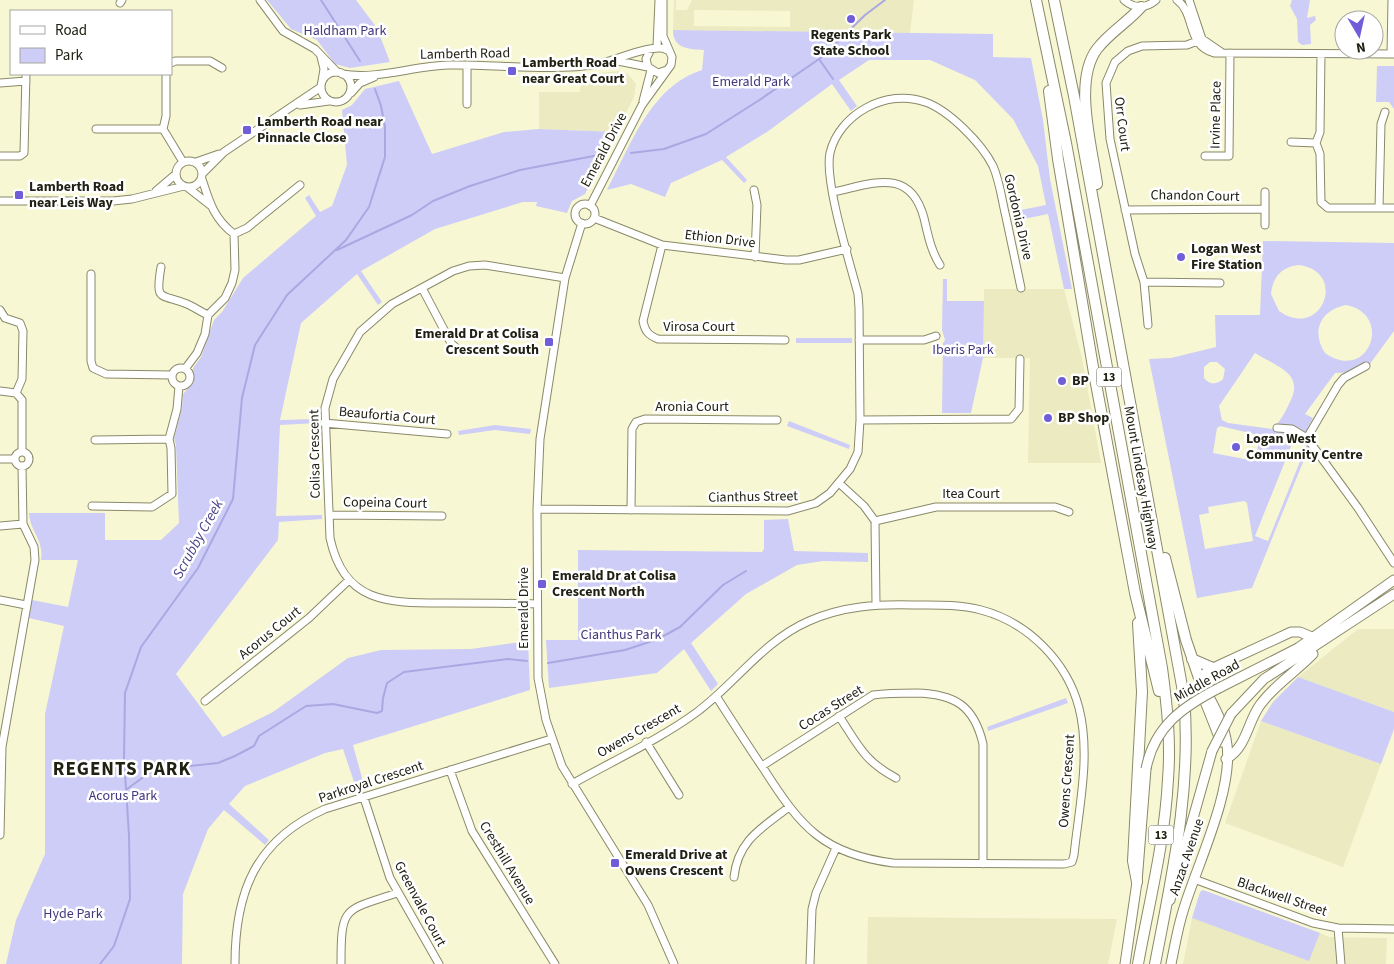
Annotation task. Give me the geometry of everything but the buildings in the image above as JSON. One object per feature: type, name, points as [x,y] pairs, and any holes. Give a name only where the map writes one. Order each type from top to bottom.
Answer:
[{"type":"highway","name":"Mount Lindesay Highway","points":[[1036,0],[1047,49],[1159,649],[1167,705],[1168,791],[1138,964]]},
{"type":"highway","name":"Mount Lindesay Highway","points":[[1054,0],[1179,663],[1186,732],[1183,812],[1155,964]]},
{"type":"highway","points":[[1097,220],[1099,198],[1085,96],[1086,76],[1091,58],[1099,47],[1141,7]]},
{"type":"highway","points":[[1047,49],[1046,67],[1058,159],[1094,373],[1136,593],[1160,694],[1167,705]]},
{"type":"highway","points":[[1156,537],[1167,563],[1192,659],[1199,678]]},
{"type":"highway","points":[[1136,593],[1142,692],[1133,861],[1137,882]]},
{"type":"highway","points":[[1192,659],[1213,668]]},
{"type":"main road","name":"Middle Road","points":[[1165,910],[1174,892],[1212,751],[1231,714],[1264,679],[1316,642],[1394,580]]},
{"type":"main road","name":"Middle Road","points":[[1125,964],[1137,882],[1146,769],[1157,738],[1170,720],[1187,705],[1316,642],[1394,594]]},
{"type":"main road","points":[[1199,678],[1213,668],[1291,632],[1300,632],[1316,642],[1312,655],[1286,676],[1267,695],[1253,718],[1242,746],[1226,759]]},
{"type":"main road","name":"Anzac Avenue","points":[[1171,964],[1180,924],[1223,789],[1226,759],[1215,724],[1199,689],[1199,678]]},
{"type":"street","points":[[260,0],[283,31],[315,49],[350,83],[349,96]]},
{"type":"street","name":"Emerald Drive","points":[[642,106],[649,68],[647,55],[654,48],[661,0]]},
{"type":"street","name":"Emerald Drive","points":[[590,206],[642,106],[672,61],[663,36],[661,0]]},
{"type":"street","points":[[1124,0],[1129,4],[1141,7],[1156,0]]},
{"type":"street","points":[[1177,0],[1185,9],[1199,40],[1221,52],[1393,54],[1392,0]]},
{"type":"street","points":[[1189,0],[1199,40]]},
{"type":"street","name":"Orr Court","points":[[1148,325],[1144,282],[1125,210],[1110,139],[1106,83],[1110,69],[1121,56],[1135,48],[1187,45],[1199,40]]},
{"type":"street","points":[[654,48],[667,50]]},
{"type":"street","name":"Lamberth Road","points":[[152,194],[176,174],[178,167],[183,162],[196,162],[224,152],[295,106],[322,84],[328,75],[339,73],[378,74],[425,67],[568,66],[613,60],[654,48]]},
{"type":"street","name":"Irvine Place","points":[[1205,156],[1229,156],[1230,53]]},
{"type":"street","points":[[1321,54],[1320,132],[1316,143],[1320,154],[1320,202],[1328,208],[1394,208]]},
{"type":"street","points":[[321,55],[324,69],[323,95],[329,101]]},
{"type":"street","name":"Lamberth Road","points":[[613,60],[649,68]]},
{"type":"street","points":[[172,63],[210,61],[222,68]]},
{"type":"street","points":[[467,104],[468,66]]},
{"type":"street","points":[[649,68],[662,72],[668,69]]},
{"type":"street","name":"Lamberth Road","points":[[295,106],[342,101],[360,83],[378,74]]},
{"type":"street","points":[[163,128],[166,122],[166,75]]},
{"type":"street","points":[[0,83],[26,77],[24,153],[20,156],[0,156]]},
{"type":"street","name":"Gordonia Drive","points":[[847,250],[828,167],[833,142],[840,131],[859,112],[897,98],[925,102],[939,108],[951,117],[985,154],[993,167],[1021,288]]},
{"type":"street","points":[[1378,208],[1381,124],[1385,112]]},
{"type":"street","points":[[96,129],[163,128]]},
{"type":"street","points":[[163,128],[183,162]]},
{"type":"street","points":[[1292,142],[1316,143]]},
{"type":"street","name":"Lamberth Road","points":[[0,201],[113,201],[185,186],[196,186],[202,176],[224,152]]},
{"type":"street","points":[[185,369],[197,352],[205,334],[208,315],[225,298],[232,283],[235,270],[234,234],[224,226],[210,205],[196,162]]},
{"type":"street","points":[[176,174],[178,181],[210,205]]},
{"type":"street","points":[[833,192],[882,182],[902,185],[918,200],[933,254],[940,266]]},
{"type":"street","points":[[234,234],[247,228],[300,185]]},
{"type":"street","points":[[754,190],[757,205],[755,256]]},
{"type":"street","points":[[1265,192],[1265,225]]},
{"type":"street","points":[[584,204],[590,206],[595,212],[594,218],[588,223],[582,223],[576,216],[576,210],[584,204]]},
{"type":"street","name":"Chandon Court","points":[[1125,210],[1265,209]]},
{"type":"street","name":"Ethion Drive","points":[[594,218],[662,245],[799,260],[847,250]]},
{"type":"street","name":"Emerald Drive","points":[[582,223],[565,278],[540,432],[537,509],[538,678],[552,739],[572,784],[648,905],[674,964]]},
{"type":"street","name":"Virosa Court","points":[[662,245],[643,321],[644,330],[650,336],[658,339],[785,340]]},
{"type":"street","name":"Cianthus Street","points":[[537,509],[788,511],[816,503],[840,484],[858,452],[860,420],[858,294],[847,250]]},
{"type":"street","name":"Colisa Crescent","points":[[537,604],[397,603],[368,595],[349,580],[333,554],[324,423],[328,394],[333,379],[360,332],[384,309],[453,271],[485,265],[565,278]]},
{"type":"street","points":[[161,267],[158,286],[161,294],[167,299],[187,304],[208,315]]},
{"type":"street","points":[[91,274],[91,361],[93,368],[106,374],[172,375]]},
{"type":"street","points":[[1144,282],[1220,283]]},
{"type":"street","points":[[422,288],[450,343],[460,351]]},
{"type":"street","points":[[0,310],[5,318],[20,324],[23,331],[22,379],[16,392]]},
{"type":"street","points":[[859,340],[924,340],[936,336]]},
{"type":"street","points":[[860,420],[1011,419],[1019,409],[1020,360]]},
{"type":"street","points":[[1307,438],[1338,385],[1344,378],[1366,366]]},
{"type":"street","points":[[177,369],[185,369],[189,373],[190,379],[185,386],[179,386],[174,384],[172,375],[177,369]]},
{"type":"street","points":[[92,506],[152,507],[172,494],[171,448],[169,439],[177,409],[179,386]]},
{"type":"street","points":[[0,391],[16,392],[22,400],[22,452]]},
{"type":"street","name":"Aronia Court","points":[[632,510],[632,429],[636,422],[645,419],[777,420]]},
{"type":"street","name":"Beaufortia Court","points":[[324,423],[447,434]]},
{"type":"street","points":[[1277,428],[1292,429],[1307,438],[1356,505],[1394,562]]},
{"type":"street","points":[[95,440],[169,439]]},
{"type":"street","points":[[15,459],[17,454],[22,452]]},
{"type":"street","points":[[22,452],[27,454],[29,459],[27,464],[22,466]]},
{"type":"street","points":[[0,459],[15,459]]},
{"type":"street","points":[[15,459],[17,464],[22,466]]},
{"type":"street","points":[[0,834],[2,747],[35,551],[23,524],[22,466]]},
{"type":"street","points":[[840,484],[864,506],[875,522],[876,604]]},
{"type":"street","name":"Itea Court","points":[[875,522],[936,507],[1055,507],[1069,512]]},
{"type":"street","name":"Copeina Court","points":[[329,515],[442,516]]},
{"type":"street","points":[[0,526],[23,524]]},
{"type":"street","name":"Acorus Court","points":[[205,701],[309,618],[349,580]]},
{"type":"street","points":[[0,600],[26,605]]},
{"type":"street","name":"Owens Crescent","points":[[572,784],[695,713],[716,696],[769,645],[807,621],[830,613],[876,604],[957,605],[981,609],[999,616],[1031,635],[1046,649],[1058,665],[1075,696],[1083,726],[1084,746],[1072,862],[1064,864],[893,863],[871,860],[836,848],[806,827],[788,807],[716,696]]},
{"type":"street","name":"Cocas Street","points":[[762,766],[868,698],[888,693],[939,694],[953,698],[965,707],[980,731],[983,744],[983,864]]},
{"type":"street","points":[[839,716],[867,759],[876,767],[896,778]]},
{"type":"street","name":"Parkroyal Crescent","points":[[235,964],[235,933],[242,896],[258,864],[270,846],[307,817],[325,809],[552,739]]},
{"type":"street","points":[[646,742],[679,795]]},
{"type":"street","name":"Cresthill Avenue","points":[[450,770],[472,831],[555,964]]},
{"type":"street","name":"Greenvale Court","points":[[364,798],[384,864],[397,892],[439,964]]},
{"type":"street","points":[[734,877],[735,865],[744,844],[788,807]]},
{"type":"street","points":[[810,964],[812,909],[816,893],[836,848]]},
{"type":"street","name":"Blackwell Street","points":[[1194,879],[1314,923],[1338,928],[1394,928]]},
{"type":"street","points":[[341,964],[341,927],[346,915],[355,907],[397,892]]},
{"type":"street","points":[[1338,928],[1341,964]]},
{"type":"shaded area","name":"Regents Park State School","points":[[674,0],[676,0],[676,10],[687,10],[692,0],[914,0],[910,33],[673,30]],"holes":[[[694,10],[790,11],[790,27],[694,26]]]},
{"type":"shaded area","points":[[617,71],[628,74],[636,84],[634,97],[616,132],[539,129],[539,92],[580,92],[581,75]]},
{"type":"shaded area","points":[[984,289],[1064,289],[1082,358],[1101,463],[1028,463],[1030,358],[983,358]]},
{"type":"shaded area","points":[[1358,629],[1394,629],[1394,712],[1298,677]]},
{"type":"shaded area","points":[[1261,721],[1381,764],[1343,867],[1225,823]]},
{"type":"shaded area","points":[[868,917],[1117,919],[1108,964],[867,964]]},
{"type":"shaded area","points":[[1192,918],[1309,960],[1320,933],[1329,937],[1387,938],[1386,964],[1183,964]]},
{"type":"green space","name":"Haldham Park","points":[[267,0],[356,0],[377,28],[390,62],[350,68],[335,64],[317,40],[291,29]]},
{"type":"green space","points":[[1292,0],[1310,0],[1307,18],[1315,16],[1316,20],[1310,25],[1311,44],[1302,45],[1298,42],[1297,19],[1290,6]]},
{"type":"green space","name":"Emerald Park","points":[[673,30],[993,34],[993,57],[1031,58],[1043,120],[1050,179],[1072,289],[1064,289],[1048,214],[1013,221],[1011,212],[1046,205],[1038,166],[1013,119],[975,80],[930,60],[869,60],[839,80],[857,106],[851,111],[832,84],[767,132],[726,157],[747,180],[744,183],[722,160],[671,183],[665,197],[631,184],[607,190],[634,137],[656,103],[669,89],[684,78],[702,70],[704,50],[683,47],[676,41]]},
{"type":"green space","points":[[1377,66],[1394,66],[1394,109],[1389,102],[1376,102]]},
{"type":"green space","name":"Acorus Park","points":[[399,81],[432,154],[504,132],[539,129],[616,132],[585,194],[572,201],[567,213],[536,206],[537,202],[523,202],[435,229],[361,271],[382,302],[378,305],[357,274],[301,323],[280,420],[317,419],[318,423],[280,425],[276,516],[322,515],[322,519],[279,522],[278,540],[176,674],[223,737],[273,712],[348,658],[381,650],[471,649],[528,641],[530,690],[353,745],[365,789],[357,791],[343,749],[325,753],[245,786],[229,804],[269,840],[265,845],[224,810],[208,829],[183,894],[182,964],[6,964],[16,920],[45,854],[45,714],[64,626],[29,618],[32,600],[68,607],[78,560],[41,560],[41,546],[29,513],[105,513],[105,540],[161,540],[179,523],[176,445],[174,438],[182,408],[183,394],[194,382],[193,368],[201,357],[214,320],[222,312],[243,278],[316,216],[305,198],[309,195],[320,212],[332,206],[347,165],[342,110],[352,105],[365,89]]},
{"type":"green space","points":[[1263,241],[1394,243],[1394,331],[1364,372],[1335,373],[1305,414],[1313,418],[1307,429],[1312,440],[1252,588],[1197,598],[1149,359],[1171,358],[1216,347],[1215,315],[1260,315]],"holes":[[[1299,265],[1314,270],[1323,279],[1326,291],[1324,302],[1317,311],[1307,317],[1294,318],[1279,311],[1271,294],[1279,274],[1293,266]],[[1346,305],[1361,311],[1369,321],[1372,332],[1370,344],[1364,354],[1354,360],[1341,360],[1325,353],[1321,345],[1319,330],[1320,323],[1330,312]],[[1255,353],[1280,367],[1292,378],[1294,385],[1289,404],[1272,429],[1228,423],[1222,420],[1219,406]],[[1210,362],[1217,362],[1225,369],[1223,379],[1218,382],[1211,383],[1204,378],[1204,367]],[[1220,426],[1254,434],[1253,439],[1259,441],[1255,461],[1213,453],[1217,428]],[[1294,439],[1307,444],[1268,541],[1255,536]],[[1244,501],[1247,503],[1253,541],[1205,549],[1199,515],[1209,513],[1208,507]]]},
{"type":"green space","name":"Iberis Park","points":[[943,279],[947,279],[947,301],[984,301],[983,358],[971,413],[942,413],[943,343],[945,340],[942,330]]},
{"type":"green space","points":[[796,338],[852,338],[852,343],[796,343]]},
{"type":"green space","points":[[789,421],[850,445],[849,449],[787,426]]},
{"type":"green space","points":[[495,425],[531,429],[530,434],[495,430],[459,435],[458,431]]},
{"type":"green space","name":"Cianthus Park","points":[[788,519],[794,551],[868,553],[868,562],[823,561],[797,565],[746,594],[691,643],[718,684],[711,691],[684,649],[657,673],[549,688],[546,640],[578,640],[578,550],[762,552],[764,549],[764,520]]},
{"type":"green space","points":[[1298,677],[1394,712],[1394,729],[1381,764],[1261,721],[1273,702]]},
{"type":"green space","points":[[1066,698],[1068,703],[988,731],[987,727]]},
{"type":"green space","points":[[1203,890],[1320,933],[1309,961],[1192,918],[1200,892]]},
{"type":"waterway","name":"Scrubby Creek","points":[[321,0],[360,61]]},
{"type":"waterway","points":[[631,153],[664,149],[706,134],[822,57],[865,15],[885,0]]},
{"type":"waterway","points":[[819,59],[833,79]]},
{"type":"waterway","name":"Scrubby Creek","points":[[100,964],[114,946],[130,899],[129,835],[124,758],[125,693],[141,647],[198,568],[233,499],[242,398],[255,345],[287,295],[346,240],[369,207],[385,157],[385,127],[375,89]]},
{"type":"waterway","points":[[337,250],[412,215],[433,201],[470,186],[520,170],[599,155]]},
{"type":"waterway","points":[[548,663],[625,650],[658,639],[680,627],[723,585],[746,571]]},
{"type":"waterway","points":[[127,789],[153,770],[218,763],[235,756],[254,746],[259,736],[306,706],[333,704],[377,713],[382,711],[387,683],[404,672],[508,659],[527,661]]},
{"type":"place","name":"Regents Park State School","points":[[851,19]]},
{"type":"place","name":"Lamberth Road near Great Court","points":[[512,71]]},
{"type":"place","name":"Lamberth Road near Pinnacle Close","points":[[247,130]]},
{"type":"place","name":"Lamberth Road near Leis Way","points":[[19,195]]},
{"type":"place","name":"Logan West Fire Station","points":[[1181,257]]},
{"type":"place","name":"Emerald Dr at Colisa Crescent South","points":[[549,342]]},
{"type":"place","name":"BP","points":[[1062,381]]},
{"type":"place","name":"BP Shop","points":[[1048,418]]},
{"type":"place","name":"Logan West Community Centre","points":[[1236,447]]},
{"type":"place","name":"Emerald Dr at Colisa Crescent North","points":[[542,584]]},
{"type":"place","name":"Emerald Drive at Owens Crescent","points":[[615,863]]},
{"type":"district","name":"REGENTS PARK","points":[[122,769]]},
{"type":"park label","name":"Hyde Park","points":[[73,914]]}]
